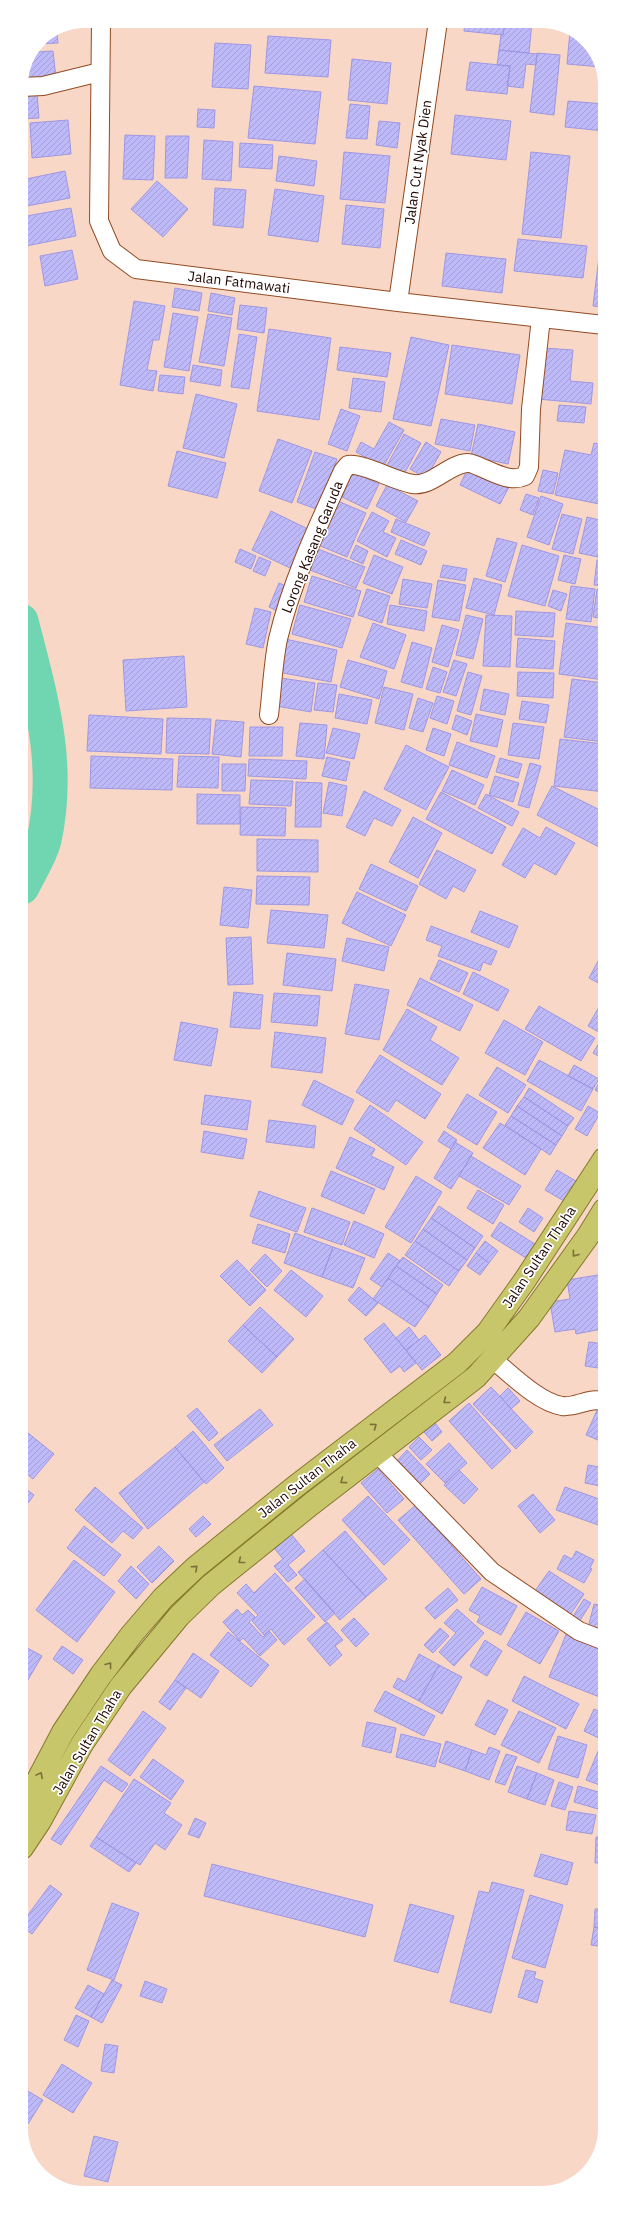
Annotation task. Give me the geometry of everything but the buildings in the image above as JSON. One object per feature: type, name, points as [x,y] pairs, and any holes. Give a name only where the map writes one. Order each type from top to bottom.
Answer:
[{"type":"highway","name":"Jalan Sultan Thaha","points":[[28,1799],[63,1732],[101,1675],[132,1634],[163,1598],[196,1567],[296,1486],[457,1363],[488,1332],[598,1168]]},
{"type":"highway","name":"Jalan Sultan Thaha","points":[[28,1839],[40,1821],[82,1744],[121,1686],[149,1650],[179,1616],[211,1586],[310,1505],[476,1377],[529,1318],[598,1220]]},
{"type":"highway","points":[[563,1222],[588,1236]]},
{"type":"highway","points":[[296,1486],[310,1505]]},
{"type":"street","name":"Jalan Fatmawati","points":[[101,28],[99,221],[112,251],[136,269],[398,302],[598,324]]},
{"type":"street","name":"Jalan Cut Nyak Dien","points":[[398,302],[437,28]]},
{"type":"street","points":[[28,87],[43,86],[100,72]]},
{"type":"street","name":"Lorong Kasang Garuda","points":[[269,715],[278,641],[286,607],[301,568],[343,471],[348,465],[356,464],[391,479],[415,484],[437,477],[453,467],[468,462],[517,480],[525,476],[530,467],[532,409],[541,318]]},
{"type":"street","points":[[492,1359],[544,1400],[563,1406],[598,1399]]},
{"type":"street","points":[[378,1454],[492,1572],[579,1631],[598,1638]]},
{"type":"waterway","points":[[28,648],[46,729],[50,783],[49,811],[44,840],[28,875]]}]
